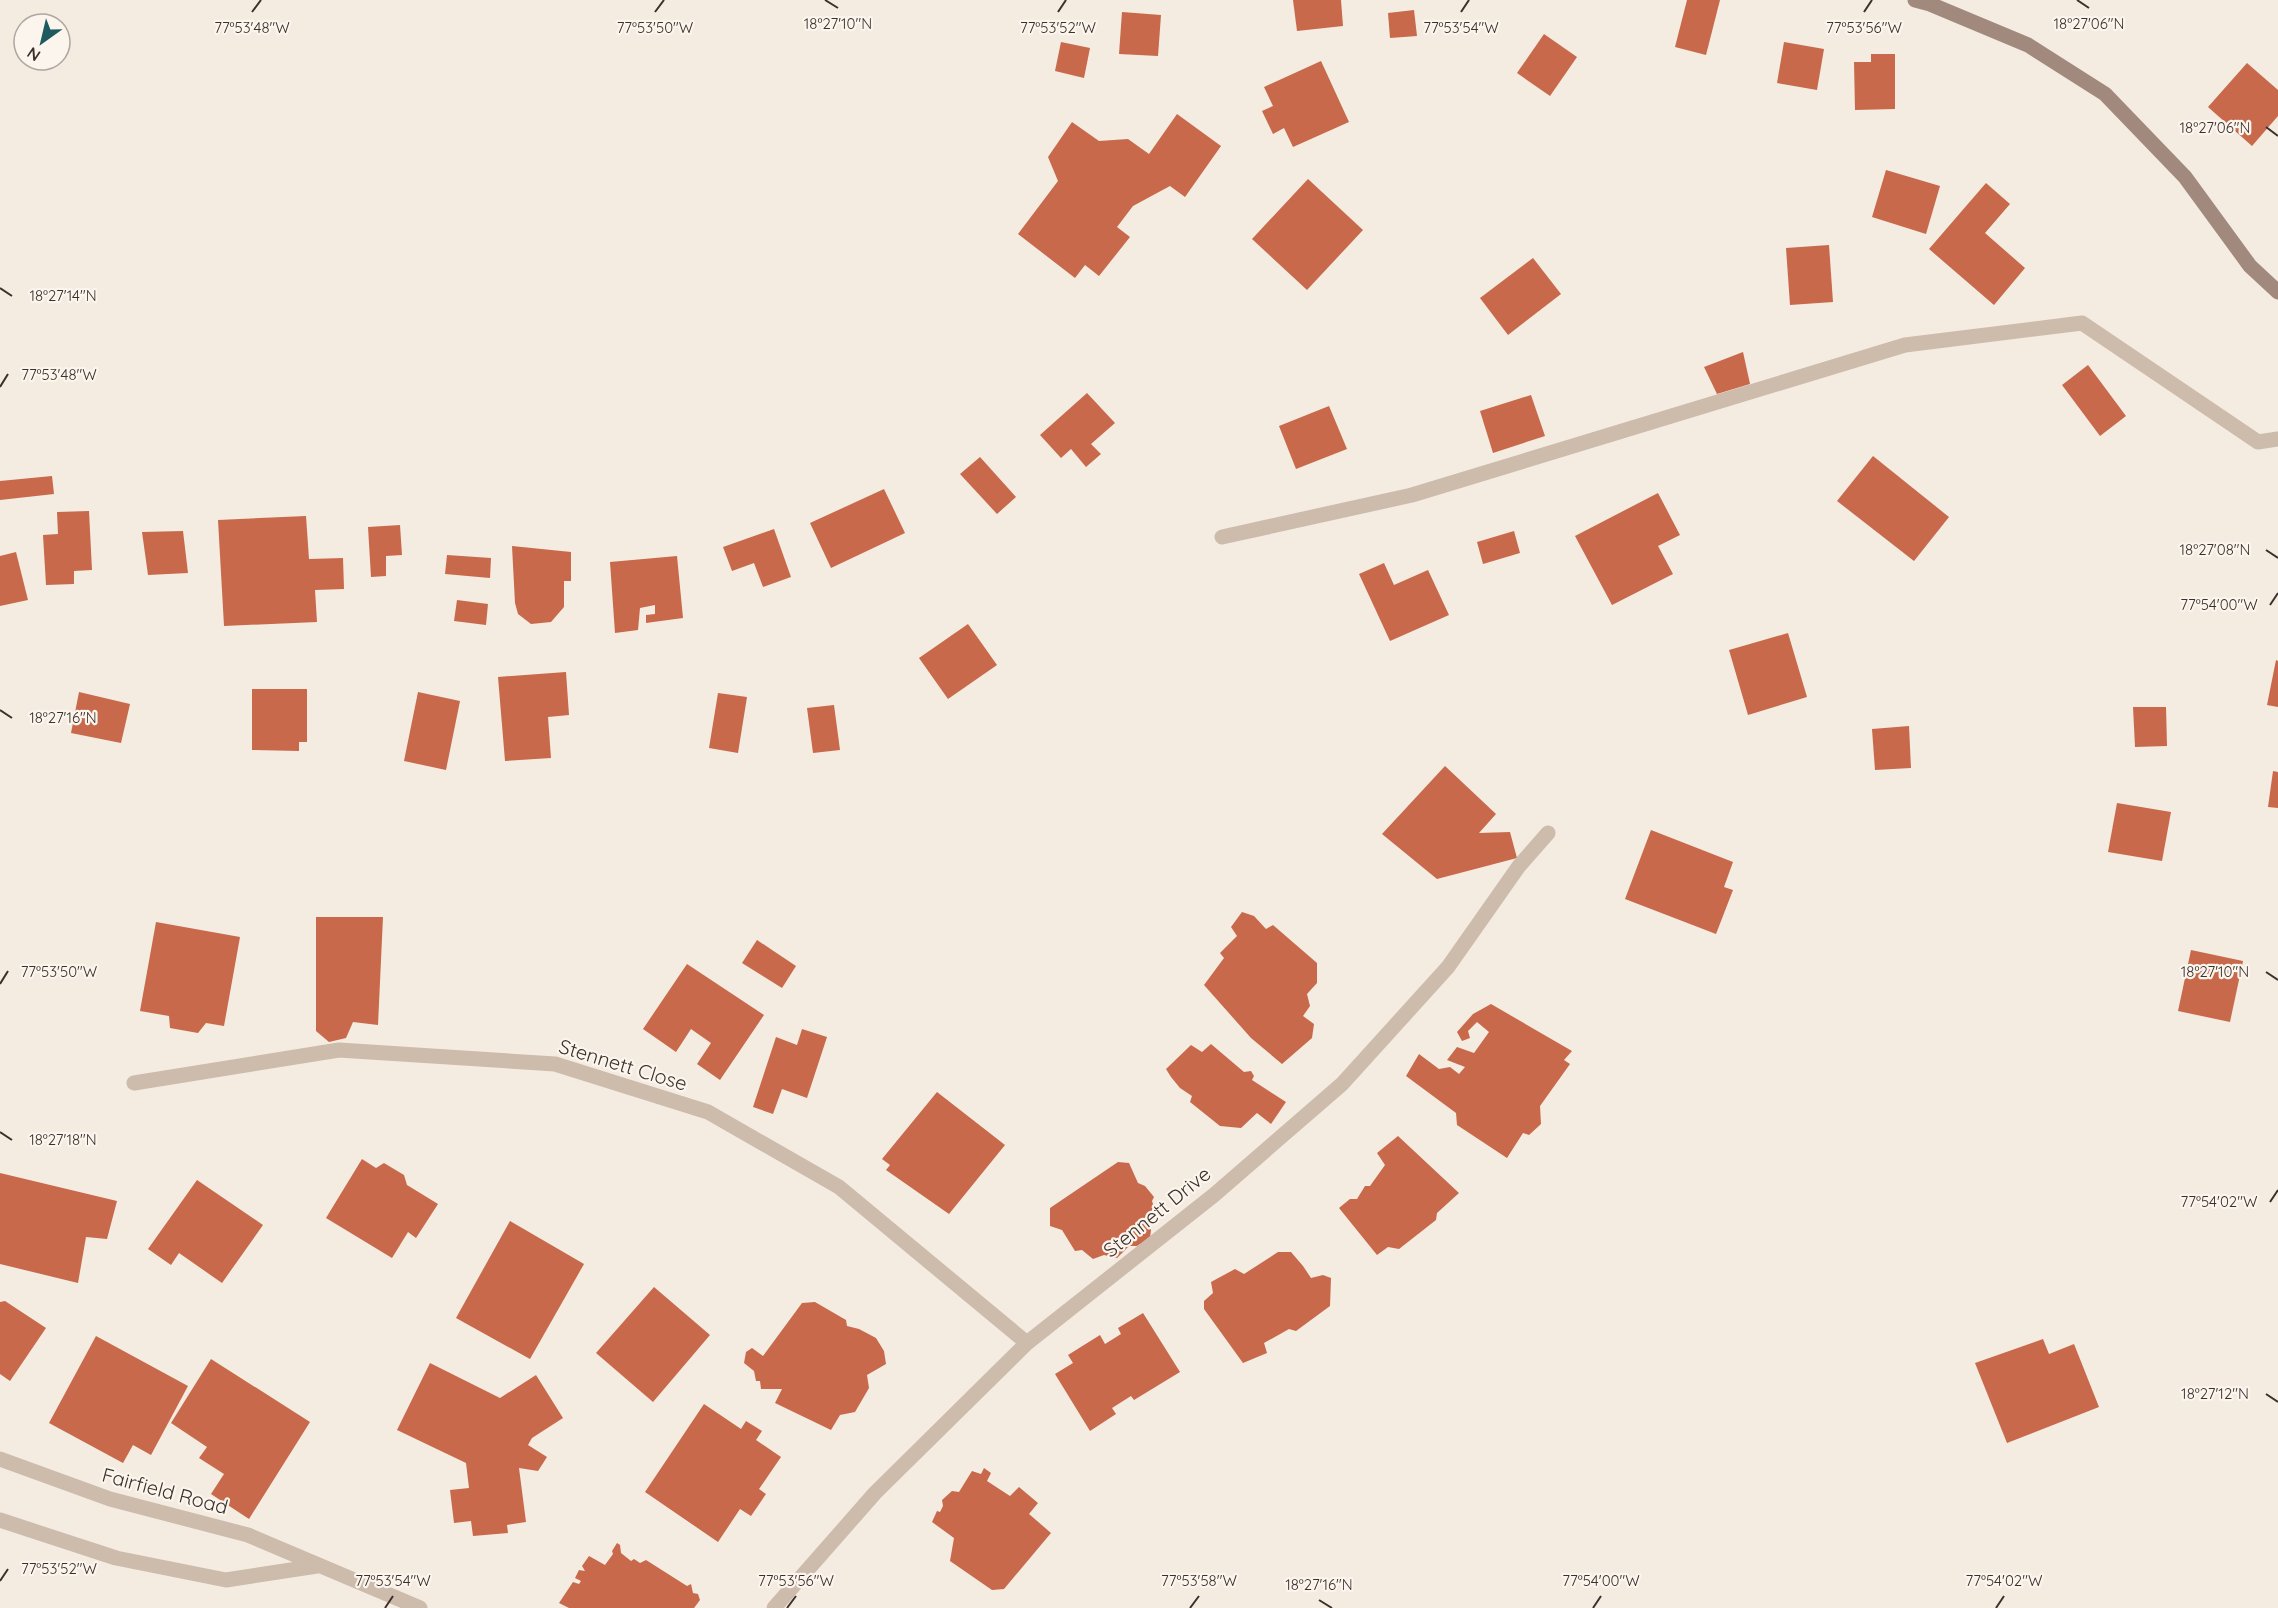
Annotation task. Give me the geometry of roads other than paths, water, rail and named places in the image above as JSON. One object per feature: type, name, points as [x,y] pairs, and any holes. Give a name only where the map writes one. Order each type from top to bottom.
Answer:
[{"type":"street","points":[[1915,0],[1930,4],[2028,45],[2105,94],[2185,177],[2250,266],[2278,292]]},
{"type":"street","points":[[1222,537],[1412,495],[1905,345],[2082,323],[2258,442],[2278,439]]},
{"type":"street","name":"Stennett Drive","points":[[774,1608],[875,1493],[1027,1343],[1214,1195],[1342,1084],[1448,967],[1519,866],[1548,833]]},
{"type":"street","name":"Stennett Close","points":[[134,1083],[339,1050],[555,1064],[708,1112],[839,1187],[1027,1343]]},
{"type":"street","name":"Fairfield Road","points":[[0,1460],[110,1500],[248,1535],[316,1566],[420,1608]]},
{"type":"street","points":[[0,1520],[116,1558],[225,1580],[316,1566]]}]
